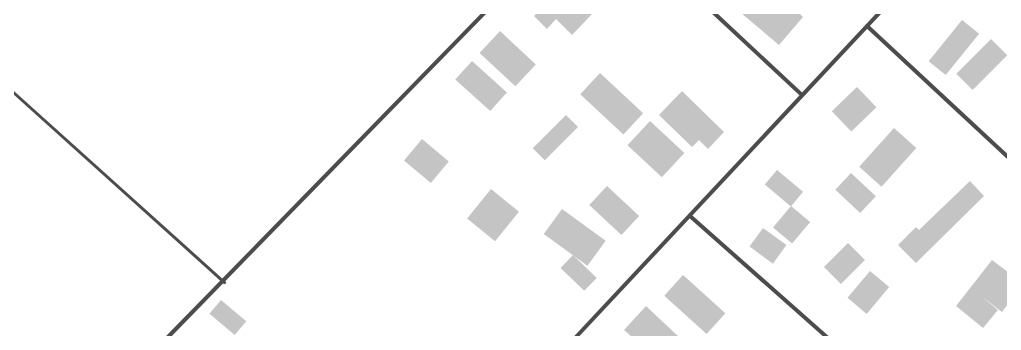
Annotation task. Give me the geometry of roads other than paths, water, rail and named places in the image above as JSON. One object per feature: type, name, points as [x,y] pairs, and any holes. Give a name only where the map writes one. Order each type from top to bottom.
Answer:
[{"type":"street","points":[[168,337],[224,282],[484,13]]},
{"type":"street","points":[[714,13],[801,94]]},
{"type":"street","points":[[576,337],[690,216],[801,94],[879,13]]},
{"type":"street","points":[[867,26],[1008,157]]},
{"type":"street","points":[[690,216],[827,337]]},
{"type":"lane","points":[[13,92],[224,282]]}]
